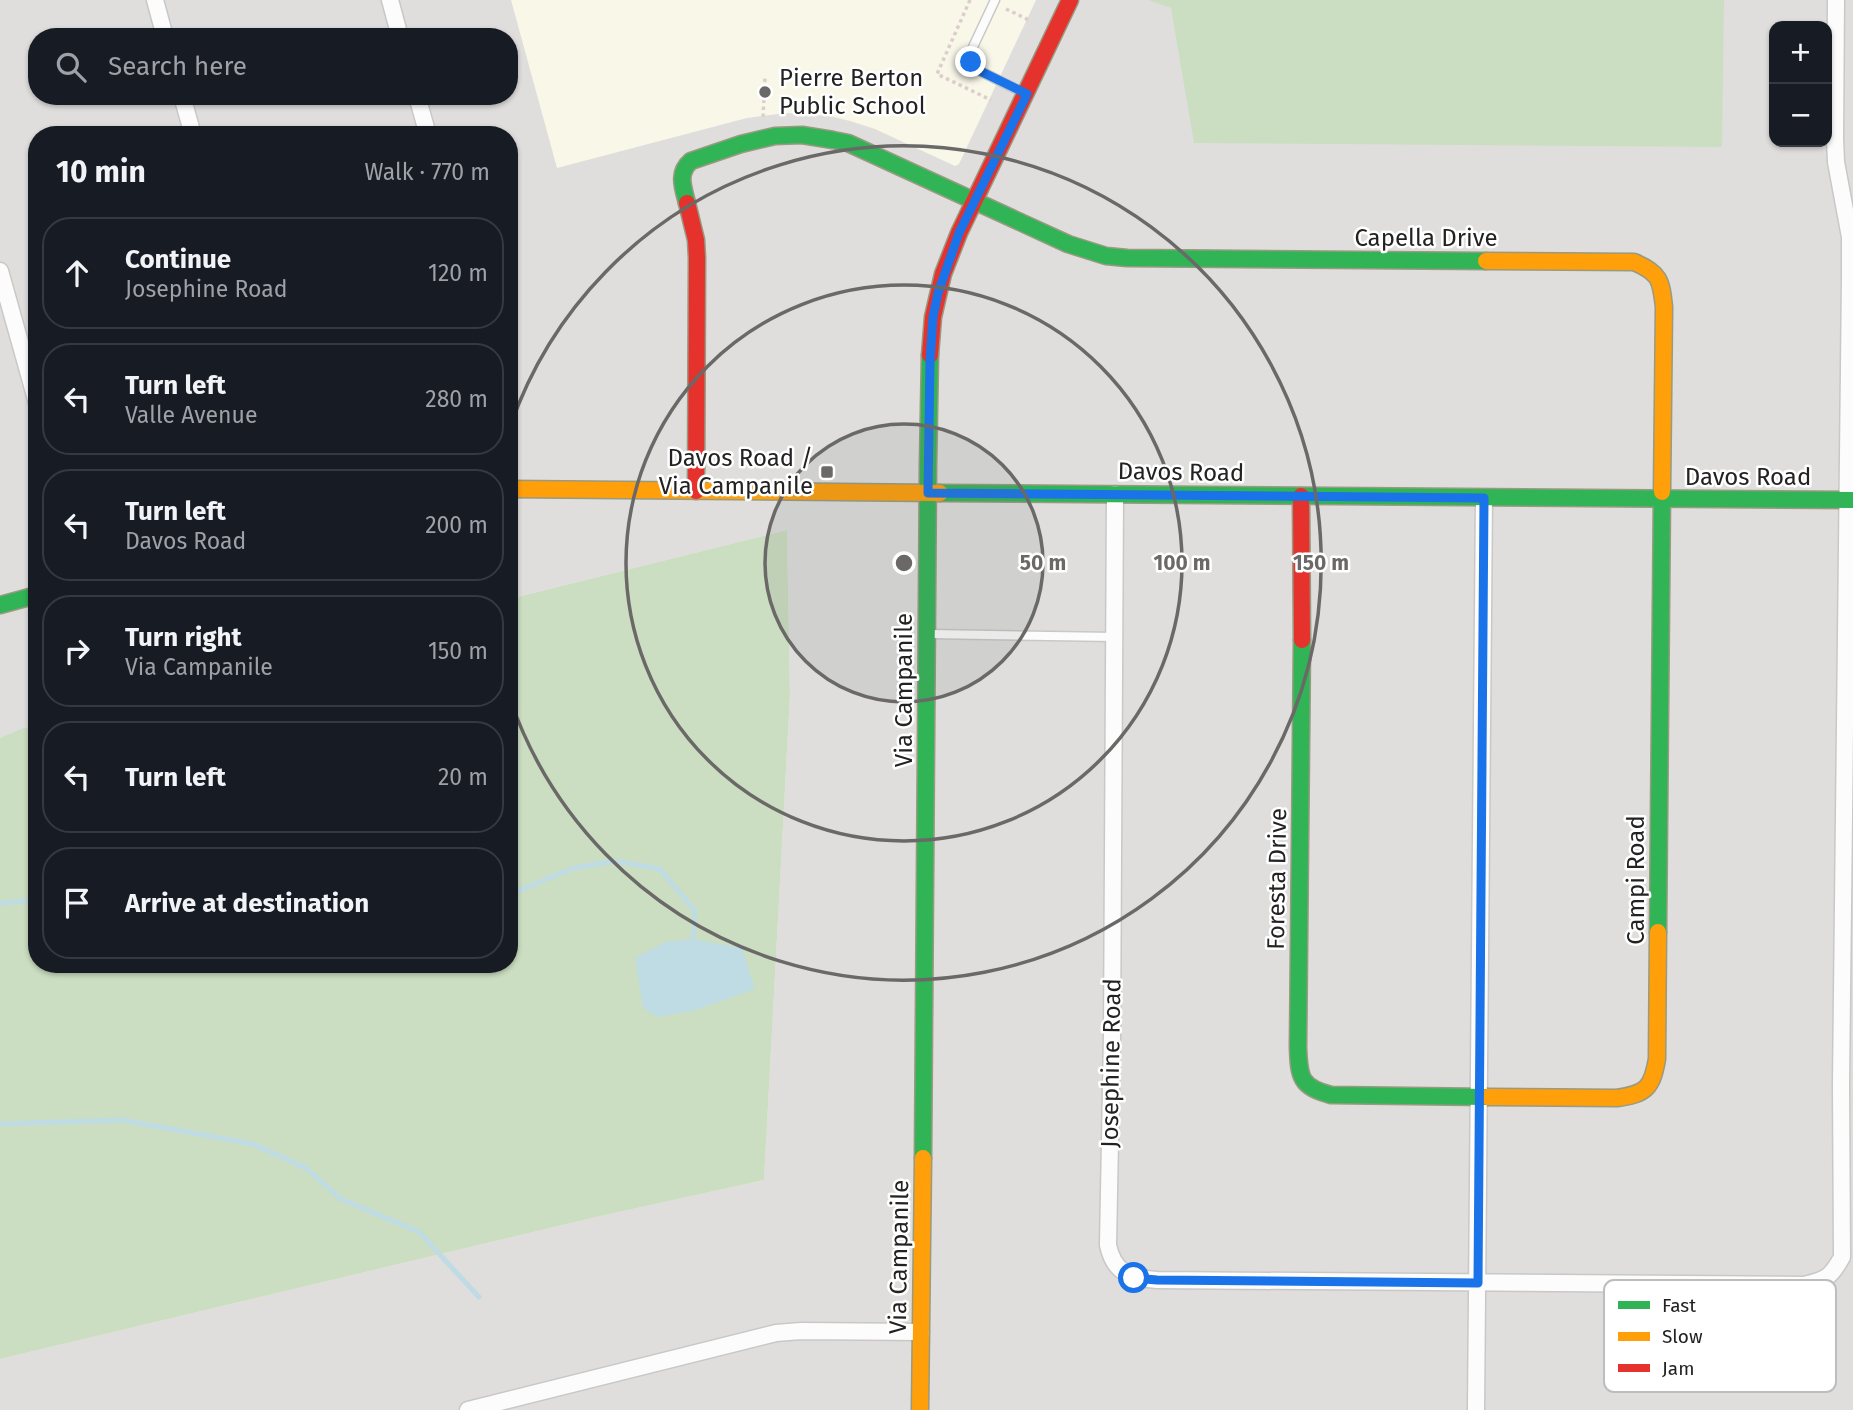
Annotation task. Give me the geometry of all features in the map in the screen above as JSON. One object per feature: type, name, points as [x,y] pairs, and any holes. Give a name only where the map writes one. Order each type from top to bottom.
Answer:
[{"type":"street","points":[[155,0],[163,28]]},
{"type":"street","points":[[390,0],[398,28]]},
{"type":"street","name":"Via Campanile","points":[[920,1410],[928,493],[933,317],[943,274],[959,233],[1070,0]]},
{"type":"street","name":"Josephine Road","points":[[1822,1280],[1833,1273],[1842,1257],[1841,1084],[1851,500],[1850,237],[1836,162],[1836,0]]},
{"type":"street","points":[[184,105],[190,126]]},
{"type":"street","points":[[420,105],[425,126]]},
{"type":"street","name":"Capella Drive","points":[[696,491],[697,258],[682,185],[683,169],[695,159],[762,139],[787,135],[817,137],[848,144],[1068,244],[1106,256],[1634,262],[1650,268],[1661,281],[1664,307],[1662,500]]},
{"type":"street","points":[[0,271],[28,371]]},
{"type":"street","name":"Davos Road","points":[[518,489],[1851,500]]},
{"type":"street","name":"Josephine Road","points":[[1115,494],[1112,1048],[1108,1245],[1111,1258],[1121,1270],[1134,1278],[1157,1280],[1604,1284]]},
{"type":"street","name":"Foresta Drive","points":[[1301,496],[1299,1069],[1303,1083],[1314,1091],[1331,1095],[1479,1097]]},
{"type":"street","points":[[1476,1410],[1484,498]]},
{"type":"street","name":"Campi Road","points":[[1479,1097],[1617,1098],[1636,1096],[1647,1089],[1654,1079],[1657,1059],[1662,500]]},
{"type":"street","points":[[0,605],[28,597]]},
{"type":"street","points":[[468,1410],[776,1333],[921,1332]]},
{"type":"lane","points":[[995,0],[972,48],[971,62],[980,71],[1027,94]]},
{"type":"lane","points":[[927,635],[1115,637]]},
{"type":"path","points":[[970,0],[937,74],[992,100]]},
{"type":"path","points":[[1002,7],[1029,20]]},
{"type":"path","points":[[763,117],[765,78]]},
{"type":"shaded area","points":[[0,0],[1853,0],[1853,1410],[0,1410],[0,1359],[596,1217],[764,1180],[790,695],[787,530],[518,597],[518,126],[28,126],[28,728],[0,738]]},
{"type":"shaded area","name":"Pierre Berton Public School","points":[[511,0],[1036,0],[959,164],[955,166],[875,129],[850,121],[830,116],[786,113],[747,118],[557,168]]},
{"type":"green space","points":[[1148,0],[1724,0],[1722,147],[1194,143],[1171,8]]},
{"type":"green space","points":[[787,530],[790,695],[764,1180],[596,1217],[0,1359],[0,738],[28,728],[28,973],[518,973],[518,597]]},
{"type":"water","points":[[693,939],[742,948],[755,989],[696,1010],[657,1017],[643,1008],[635,958],[668,941]]},
{"type":"waterway","points":[[518,891],[574,868],[615,861],[660,869],[695,911],[693,939]]},
{"type":"waterway","points":[[0,903],[28,901]]},
{"type":"waterway","points":[[0,1124],[122,1120],[253,1144],[306,1168],[341,1199],[419,1232],[479,1297]]},
{"type":"traffic: fast","points":[[687,203],[683,175],[691,161],[775,136],[802,135],[848,143],[1068,244],[1106,256],[1486,261]]},
{"type":"traffic: fast","points":[[923,1158],[930,355]]},
{"type":"traffic: fast","points":[[1658,932],[1662,492]]},
{"type":"traffic: fast","points":[[940,493],[1853,500]]},
{"type":"traffic: fast","points":[[0,605],[28,597]]},
{"type":"traffic: fast","points":[[1302,640],[1298,1047],[1303,1079],[1313,1088],[1331,1095],[1487,1097]]},
{"type":"traffic: slow","points":[[1486,261],[1634,262],[1658,278],[1664,307],[1662,492]]},
{"type":"traffic: slow","points":[[518,489],[940,493]]},
{"type":"traffic: slow","points":[[1487,1097],[1617,1098],[1641,1092],[1646,1088],[1653,1077],[1657,1059],[1658,932]]},
{"type":"traffic: slow","points":[[920,1410],[923,1158]]},
{"type":"traffic: jam","points":[[930,355],[933,317],[943,274],[959,233],[1070,0]]},
{"type":"traffic: jam","points":[[687,203],[696,240],[697,258],[696,491]]},
{"type":"traffic: jam","points":[[1301,496],[1302,640]]},
{"type":"place","name":"Pierre Berton Public School","points":[[765,92]]},
{"type":"place","name":"Davos Road / Via Campanile","points":[[827,472]]},
{"type":"route","points":[[971,62],[980,71],[1027,94],[959,233],[938,293],[933,317],[930,361],[928,493],[1484,498],[1478,1283],[1134,1278]]}]
